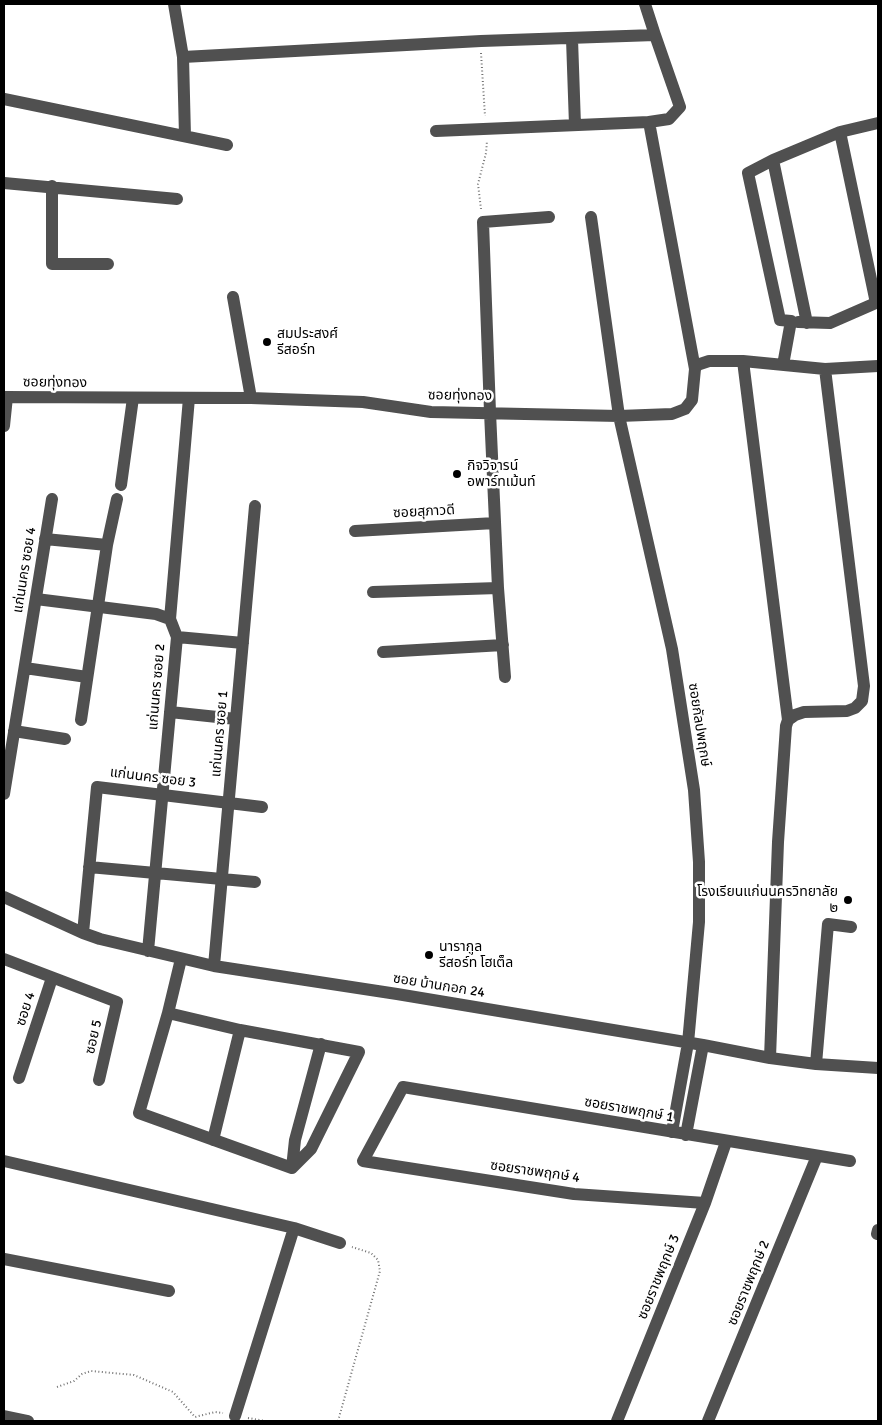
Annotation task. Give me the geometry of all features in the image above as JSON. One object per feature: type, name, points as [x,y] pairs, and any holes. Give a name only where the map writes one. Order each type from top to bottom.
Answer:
[{"type":"street","points":[[174,4],[183,57],[185,136]]},
{"type":"street","points":[[436,131],[649,122],[669,119],[680,107],[645,4]]},
{"type":"street","points":[[183,57],[481,41],[655,35]]},
{"type":"street","points":[[572,39],[575,125]]},
{"type":"street","points":[[4,99],[227,145]]},
{"type":"street","name":"ซอยทุ่งทอง","points":[[5,397],[251,398],[363,402],[431,412],[619,416],[672,414],[685,409],[692,400],[694,368],[649,122]]},
{"type":"street","points":[[840,132],[877,302],[830,323],[780,320],[748,173],[840,132],[878,123]]},
{"type":"street","points":[[774,160],[806,323]]},
{"type":"street","points":[[4,182],[177,199]]},
{"type":"street","points":[[52,186],[52,264],[108,264]]},
{"type":"street","points":[[505,677],[498,588],[483,222],[549,217]]},
{"type":"street","name":"ซอยกัลปพฤกษ์","points":[[591,217],[619,416],[672,649],[694,790],[699,862],[699,922],[688,1043],[672,1132]]},
{"type":"street","points":[[233,297],[251,398]]},
{"type":"street","points":[[783,365],[791,321]]},
{"type":"street","points":[[694,368],[709,361],[743,361],[825,369],[878,366]]},
{"type":"street","points":[[743,361],[788,720],[786,726],[778,842],[770,1058]]},
{"type":"street","points":[[788,720],[804,712],[846,711],[855,708],[862,701],[864,686],[825,369]]},
{"type":"street","points":[[4,426],[5,397]]},
{"type":"street","points":[[120,485],[133,398]]},
{"type":"street","name":"แก่นนคร ซอย 2","points":[[148,951],[176,637],[170,619],[189,398]]},
{"type":"street","name":"แก่นนคร ซอย 4","points":[[4,794],[52,499]]},
{"type":"street","points":[[81,720],[107,545],[116,499]]},
{"type":"street","name":"แก่นนคร ซอย 1","points":[[214,966],[255,506]]},
{"type":"street","name":"ซอยสุภาวดี","points":[[355,531],[495,524]]},
{"type":"street","points":[[45,539],[107,545]]},
{"type":"street","points":[[373,592],[498,588]]},
{"type":"street","points":[[36,599],[156,614],[170,619]]},
{"type":"street","points":[[176,637],[243,643]]},
{"type":"street","points":[[383,652],[503,645]]},
{"type":"street","points":[[25,668],[88,677]]},
{"type":"street","points":[[170,712],[236,719]]},
{"type":"street","points":[[14,731],[65,740]]},
{"type":"street","name":"แก่นนคร ซอย 3","points":[[83,933],[97,786],[262,806]]},
{"type":"street","points":[[89,867],[255,882]]},
{"type":"street","name":"ซอย บ้านกอก 24","points":[[4,898],[100,939],[214,966],[397,994],[770,1058],[816,1064],[878,1068]]},
{"type":"street","points":[[816,1064],[828,924],[851,927]]},
{"type":"street","points":[[181,958],[168,1014],[139,1113],[292,1168]]},
{"type":"street","points":[[4,959],[52,978]]},
{"type":"street","name":"ซอย 5","points":[[52,978],[117,1002],[99,1080]]},
{"type":"street","name":"ซอย 4","points":[[19,1078],[52,978]]},
{"type":"street","points":[[168,1014],[240,1030],[359,1052],[311,1149],[292,1168]]},
{"type":"street","points":[[213,1140],[240,1030]]},
{"type":"street","points":[[292,1168],[295,1140],[321,1044]]},
{"type":"street","points":[[686,1135],[703,1045]]},
{"type":"street","name":"ซอยราชพฤกษ์ 1","points":[[363,1161],[403,1087],[850,1162]]},
{"type":"street","name":"ซอยราชพฤกษ์ 3","points":[[617,1421],[705,1203],[726,1142]]},
{"type":"street","name":"ซอยราชพฤกษ์ 2","points":[[708,1421],[817,1156]]},
{"type":"street","points":[[4,1161],[294,1228],[340,1243]]},
{"type":"street","name":"ซอยราชพฤกษ์ 4","points":[[363,1161],[574,1194],[705,1203]]},
{"type":"street","points":[[235,1416],[294,1228]]},
{"type":"street","points":[[4,1260],[169,1291]]},
{"type":"street","points":[[4,1416],[28,1421]]},
{"type":"path","points":[[338,1421],[380,1271],[378,1260],[371,1253],[340,1243]]},
{"type":"path","points":[[58,1387],[74,1381],[82,1374],[91,1371],[134,1376],[173,1392],[196,1417],[215,1412],[265,1421]]},
{"type":"place","name":"สมประสงศ์ รีสอร์ท","points":[[267,342]]},
{"type":"place","name":"กิจวิจารน์ อพาร์ทเม้นท์","points":[[457,474]]},
{"type":"place","name":"โรงเรียนแก่นนครวิทยาลัย ๒","points":[[848,900]]},
{"type":"place","name":"นารากูล รีสอร์ท โฮเต็ล","points":[[429,955]]}]
